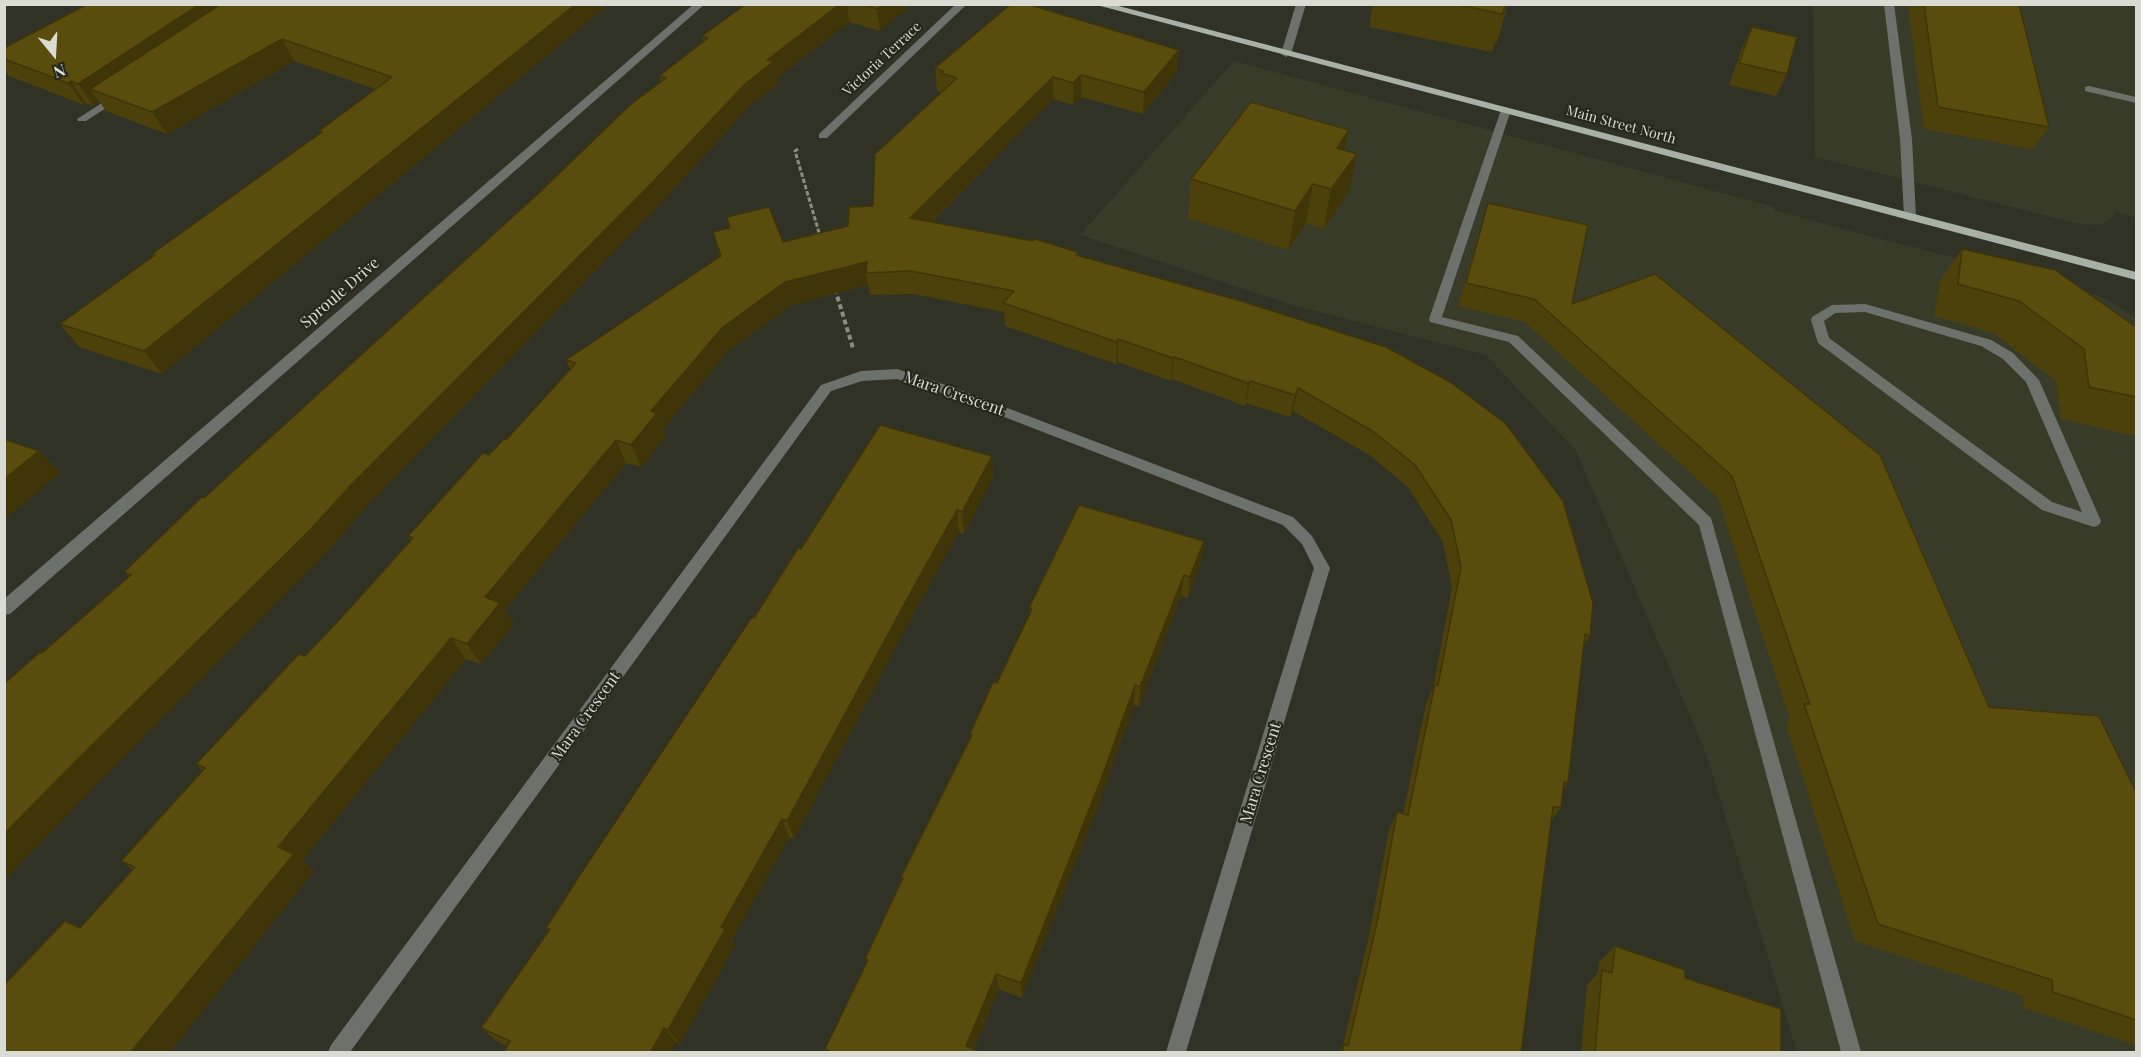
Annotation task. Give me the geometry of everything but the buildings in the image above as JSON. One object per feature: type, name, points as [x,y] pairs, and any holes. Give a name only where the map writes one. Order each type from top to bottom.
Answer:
[{"type":"main road","name":"Main Street North","points":[[1098,4],[2136,276]]},
{"type":"street","name":"Sproule Drive","points":[[4,609],[579,106],[700,4]]},
{"type":"street","name":"Victoria Terrace","points":[[823,136],[962,4]]},
{"type":"street","points":[[1286,54],[1301,4]]},
{"type":"street","points":[[1889,4],[1906,140],[1910,216]]},
{"type":"street","points":[[82,119],[131,87]]},
{"type":"street","points":[[2089,89],[2136,100]]},
{"type":"street","points":[[1506,110],[1435,319],[1513,339],[1706,522],[1851,1053]]},
{"type":"street","points":[[1865,308],[1986,343],[2008,356],[2032,380],[2094,521],[2047,506],[1823,340],[1817,320],[1832,309],[1865,308]]},
{"type":"street","name":"Mara Crescent","points":[[338,1053],[826,388],[861,376],[897,374],[950,391],[1288,521],[1307,540],[1322,568],[1176,1053]]},
{"type":"path","points":[[822,241],[795,151],[823,136]]},
{"type":"path","points":[[835,286],[861,376]]},
{"type":"shaded area","points":[[1813,5],[2136,5],[2136,218],[2117,212],[2108,222],[2095,225],[2075,223],[1815,157]]},
{"type":"shaded area","points":[[1234,61],[1774,207],[1774,210],[1873,237],[2085,291],[2107,299],[2136,318],[2136,1052],[1797,1052],[1706,753],[1576,451],[1486,355],[1296,306],[1080,235]]}]
